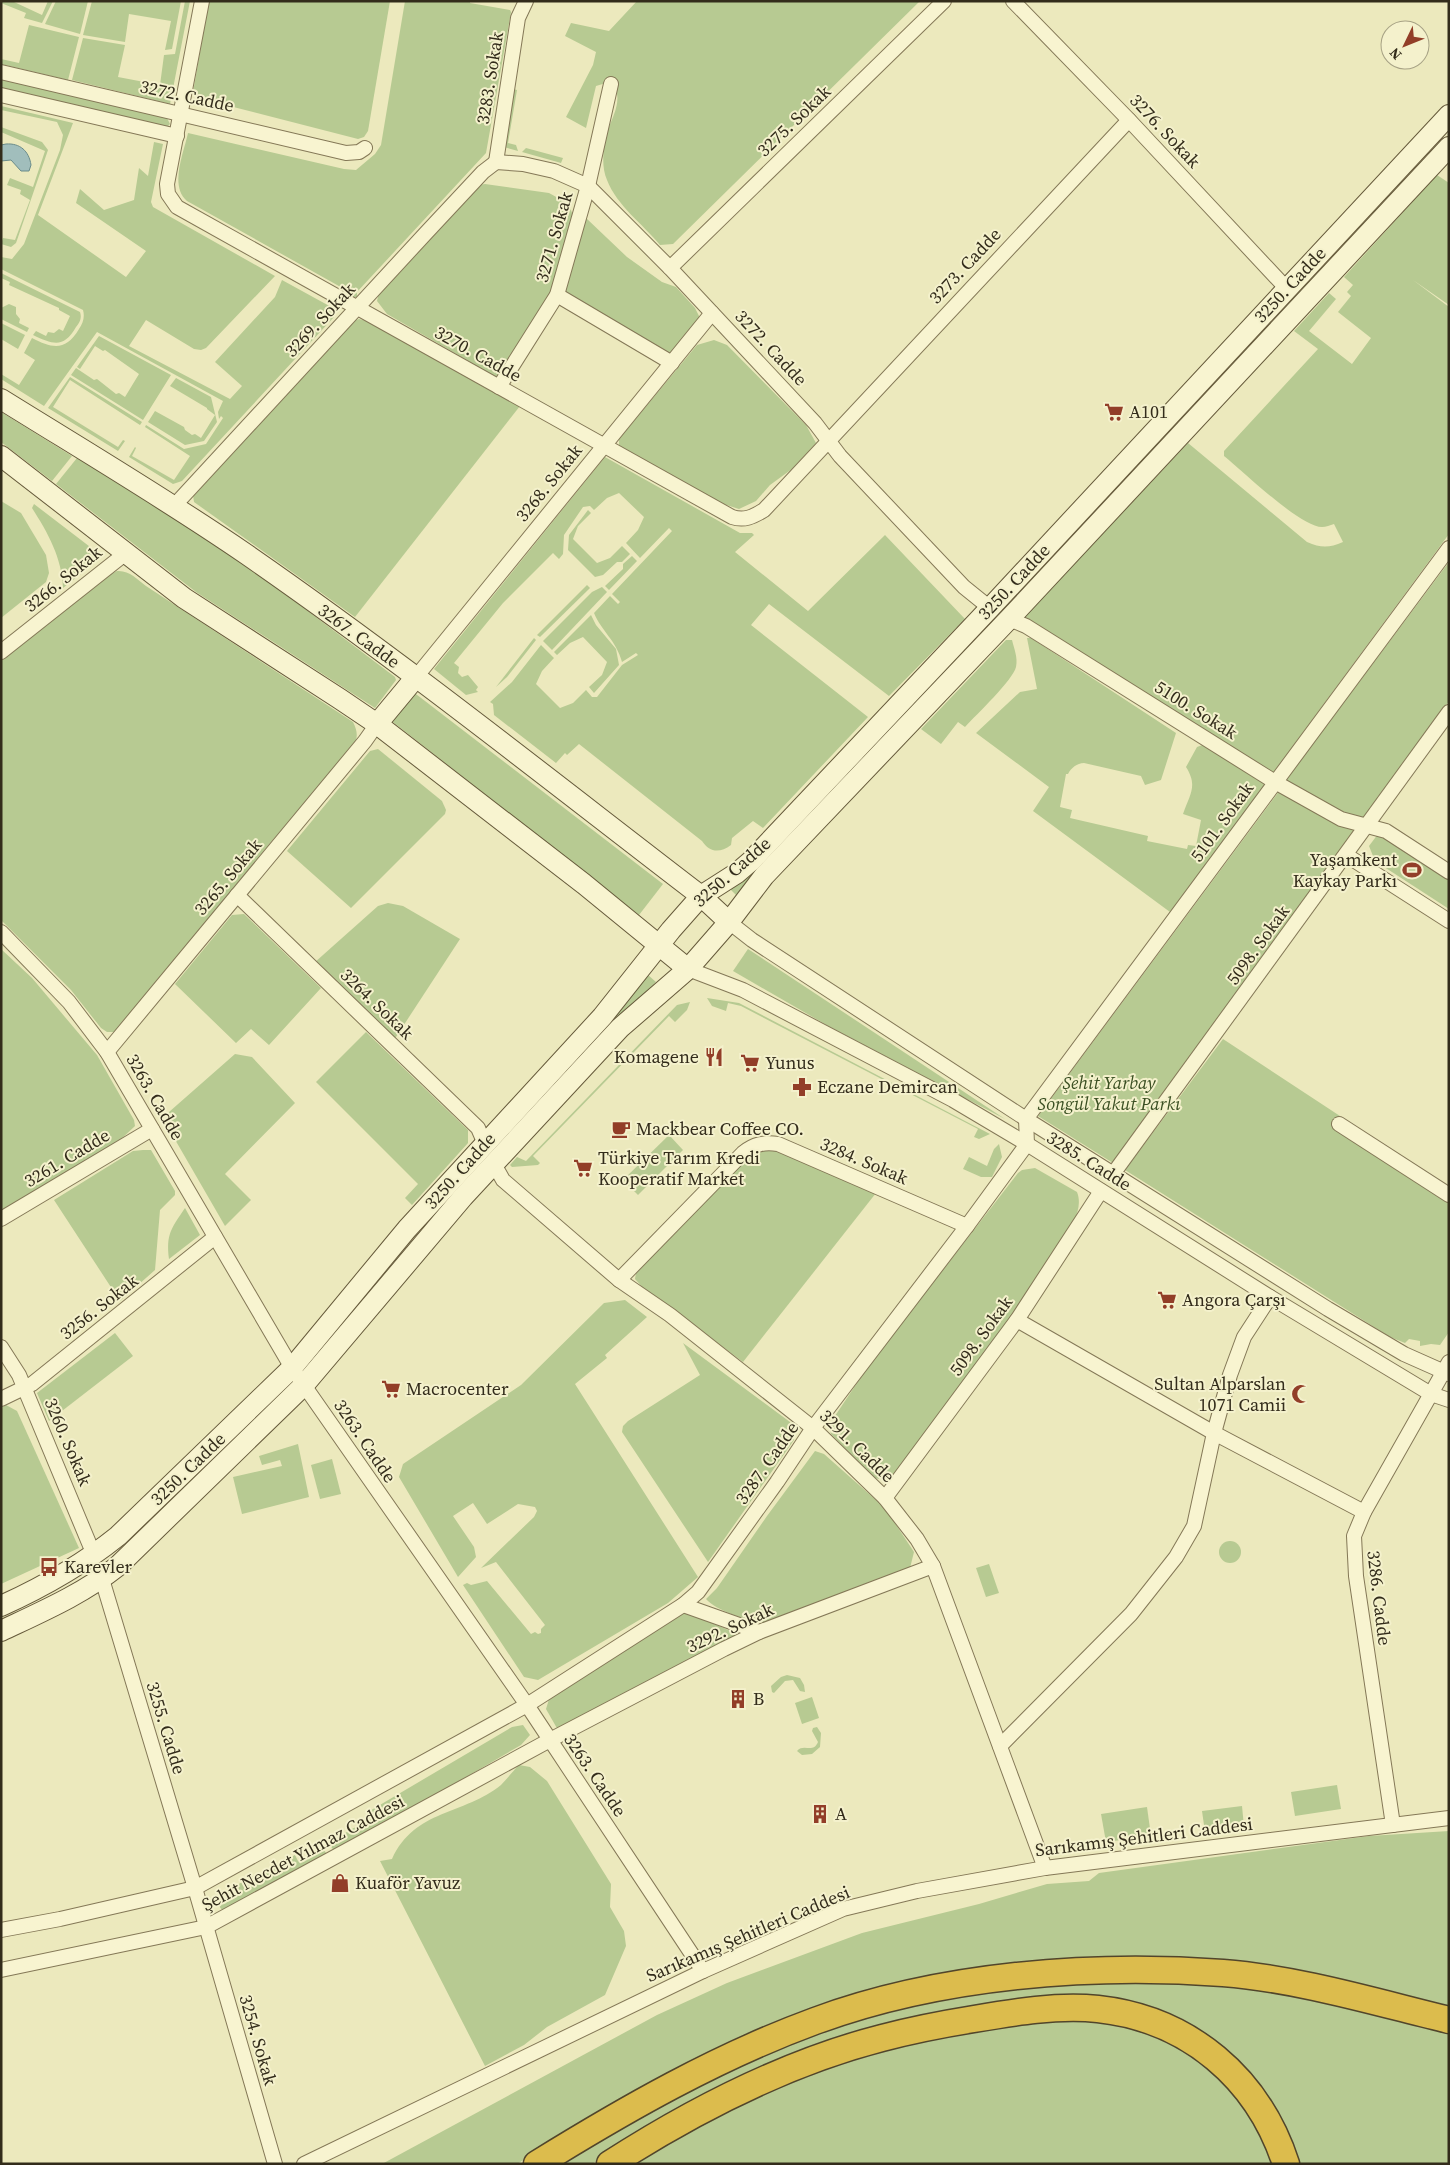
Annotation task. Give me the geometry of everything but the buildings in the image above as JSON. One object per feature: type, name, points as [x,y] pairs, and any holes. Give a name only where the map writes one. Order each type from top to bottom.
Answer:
[{"type":"highway","points":[[537,2164],[690,2075],[815,2020],[875,2001],[1014,1976],[1128,1970],[1225,1973],[1324,1990],[1449,2020]]},
{"type":"highway","points":[[610,2164],[651,2137],[765,2078],[827,2054],[881,2038],[936,2026],[1015,2012],[1063,2008],[1099,2009],[1133,2016],[1188,2037],[1206,2049],[1236,2076],[1260,2108],[1279,2142],[1286,2164]]},
{"type":"street","name":"3270. Cadde","points":[[202,1],[167,184],[168,194],[177,207],[604,446],[739,519],[748,518],[764,510],[829,439]]},
{"type":"street","name":"3283. Sokak","points":[[496,162],[518,18],[526,1]]},
{"type":"street","name":"3275. Sokak","points":[[670,268],[944,1]]},
{"type":"street","name":"3276. Sokak","points":[[1013,1],[1129,120],[1287,289]]},
{"type":"street","name":"3272. Cadde","points":[[1,72],[346,153],[359,152],[365,148]]},
{"type":"street","name":"3271. Sokak","points":[[499,387],[557,295],[588,186],[611,84]]},
{"type":"street","points":[[1,95],[177,136]]},
{"type":"street","name":"3250. Cadde","points":[[1,1606],[65,1574],[118,1536],[292,1368],[407,1229],[602,1017],[658,946],[702,896],[737,873],[751,861],[990,608],[1449,114]]},
{"type":"street","name":"3273. Cadde","points":[[829,439],[1129,120]]},
{"type":"street","name":"3250. Cadde","points":[[1,1631],[102,1579],[156,1531],[304,1385],[463,1196],[620,1028],[688,969],[729,922],[764,876],[1010,618],[1302,303],[1449,148]]},
{"type":"street","name":"3272. Cadde","points":[[496,162],[523,164],[554,171],[588,186],[670,268],[829,439],[840,456],[964,587],[990,608]]},
{"type":"street","name":"3269. Sokak","points":[[174,506],[483,172],[496,162]]},
{"type":"street","points":[[1287,289],[1302,303]]},
{"type":"street","points":[[557,295],[672,363]]},
{"type":"street","name":"3268. Sokak","points":[[416,677],[712,313]]},
{"type":"street","name":"3267. Cadde","points":[[1,399],[174,506],[245,553],[416,677],[702,896],[729,922]]},
{"type":"street","points":[[1,456],[184,598],[377,724],[584,884],[688,969]]},
{"type":"street","name":"5101. Sokak","points":[[1026,1119],[1449,548]]},
{"type":"street","name":"3266. Sokak","points":[[1,652],[126,553]]},
{"type":"street","points":[[990,608],[1010,618]]},
{"type":"street","name":"5100. Sokak","points":[[1010,618],[1026,626],[1275,782],[1341,819],[1386,831],[1449,872]]},
{"type":"street","points":[[377,724],[416,677]]},
{"type":"street","name":"5098. Sokak","points":[[1113,1174],[1449,712]]},
{"type":"street","name":"3265. Sokak","points":[[107,1052],[377,724]]},
{"type":"street","points":[[1346,855],[1449,921]]},
{"type":"street","name":"3264. Sokak","points":[[237,895],[478,1128],[485,1144]]},
{"type":"street","name":"3285. Cadde","points":[[729,922],[752,940],[1026,1119],[1359,1328],[1404,1354],[1447,1369]]},
{"type":"street","name":"3263. Cadde","points":[[1,932],[69,1002],[107,1052],[292,1368],[527,1705],[703,1971]]},
{"type":"street","name":"3285. Cadde","points":[[688,969],[751,995],[954,1100],[1270,1297],[1431,1394],[1449,1400]]},
{"type":"street","points":[[1026,1119],[1027,1144]]},
{"type":"street","points":[[1339,1124],[1449,1195]]},
{"type":"street","name":"3261. Cadde","points":[[1,1219],[152,1129]]},
{"type":"street","name":"3284. Sokak","points":[[619,1280],[749,1148],[762,1143],[778,1144],[968,1226]]},
{"type":"street","points":[[485,1144],[494,1164]]},
{"type":"street","name":"3287. Cadde","points":[[527,1705],[683,1605],[698,1592],[813,1428],[968,1226],[1027,1144]]},
{"type":"street","name":"3291. Cadde","points":[[494,1164],[503,1180],[619,1280],[670,1315],[813,1428],[885,1498],[917,1539],[933,1566],[1045,1868]]},
{"type":"street","name":"5098. Sokak","points":[[885,1498],[1017,1320],[1101,1191]]},
{"type":"street","name":"3256. Sokak","points":[[1,1399],[40,1378],[215,1238]]},
{"type":"street","points":[[1000,1746],[1131,1614],[1176,1557],[1194,1526],[1214,1433],[1230,1375],[1244,1337],[1270,1297]]},
{"type":"street","points":[[1017,1320],[1214,1433],[1364,1512]]},
{"type":"street","name":"3260. Sokak","points":[[1,1347],[24,1388],[94,1555]]},
{"type":"street","name":"3286. Cadde","points":[[1393,1825],[1354,1562],[1354,1536],[1364,1512],[1447,1369]]},
{"type":"street","points":[[94,1555],[102,1579]]},
{"type":"street","name":"3292. Sokak","points":[[550,1740],[716,1652],[759,1632],[933,1566]]},
{"type":"street","name":"3255. Cadde","points":[[102,1579],[206,1927]]},
{"type":"street","points":[[683,1605],[759,1632]]},
{"type":"street","name":"Şehit Necdet Yılmaz Caddesi","points":[[1,1930],[60,1919],[195,1888],[527,1705]]},
{"type":"street","name":"Şehit Necdet Yılmaz Caddesi","points":[[1,1970],[206,1927],[550,1740]]},
{"type":"street","name":"Sarıkamış Şehitleri Caddesi","points":[[304,2164],[703,1971],[843,1909],[917,1891],[1045,1868],[1449,1818]]},
{"type":"street","name":"3254. Sokak","points":[[206,1927],[275,2164]]},
{"type":"green space","points":[[1,1],[12,1],[42,15],[48,1],[53,1],[42,23],[24,18],[26,13],[1,3]]},
{"type":"green space","points":[[56,1],[88,1],[80,34],[45,24]]},
{"type":"green space","points":[[92,1],[181,1],[172,49],[165,50],[171,21],[129,14],[125,42],[83,35]]},
{"type":"green space","points":[[185,1],[190,1],[170,104],[72,80],[83,38],[125,45],[118,77],[160,85],[164,55],[175,54]]},
{"type":"green space","points":[[209,1],[390,1],[368,131],[364,137],[358,139],[198,98],[193,92]]},
{"type":"green space","points":[[405,1],[470,1],[470,3],[510,10],[511,12],[486,153],[357,292],[357,297],[353,297],[353,291],[346,290],[187,201],[179,187],[179,168],[188,133],[344,169],[356,170],[375,154],[381,145]]},
{"type":"green space","points":[[637,1],[920,1],[673,244],[660,245],[617,198],[605,174],[604,147],[617,102],[617,94],[611,84],[606,83],[596,86],[586,128],[566,117],[593,65],[596,52],[565,36],[571,23],[609,31]]},
{"type":"green space","points":[[29,25],[79,37],[68,80],[1,64],[1,59],[19,63]]},
{"type":"green space","points":[[1,78],[167,118],[170,124],[167,127],[1,89]]},
{"type":"green space","points":[[513,89],[517,90],[508,143],[516,145],[518,151],[504,147]]},
{"type":"green space","points":[[1,106],[73,123],[38,215],[126,277],[146,251],[76,203],[80,189],[104,210],[134,200],[139,168],[148,176],[154,142],[163,144],[151,202],[153,207],[275,276],[206,348],[201,350],[194,349],[146,320],[129,346],[230,399],[242,386],[215,362],[275,297],[282,280],[333,308],[334,317],[182,481],[173,484],[129,457],[135,447],[132,456],[174,480],[190,456],[145,427],[146,425],[184,449],[206,444],[223,418],[221,416],[219,419],[218,412],[223,401],[97,332],[44,406],[1,379],[1,374],[19,385],[35,360],[24,353],[32,338],[53,346],[64,344],[79,329],[84,315],[83,310],[1,269],[1,257],[12,259],[24,244],[60,150],[63,135],[57,122],[1,110]]},
{"type":"green space","points":[[1,127],[42,142],[48,150],[16,243],[11,247],[1,244],[3,238],[15,240],[30,200],[20,194],[21,190],[7,185],[10,178],[33,187],[45,151],[1,132]]},
{"type":"green space","points":[[526,148],[563,158],[561,163],[522,152]]},
{"type":"green space","points":[[1437,175],[1449,183],[1449,305],[1413,280],[1449,307],[1449,534],[1273,773],[1024,618],[1188,443],[1307,542],[1325,546],[1343,542],[1334,524],[1322,527],[1312,525],[1300,518],[1224,456],[1224,451],[1318,349],[1294,331],[1329,293],[1336,299],[1309,331],[1352,364],[1371,338],[1338,312],[1351,296],[1347,292],[1353,285],[1344,277]]},
{"type":"green space","points":[[485,184],[549,193],[569,204],[573,216],[555,285],[498,378],[387,314],[377,301],[379,292],[479,185]]},
{"type":"green space","points":[[586,218],[627,257],[662,282],[676,287],[695,308],[700,318],[670,355],[564,293]]},
{"type":"green space","points":[[1,273],[80,312],[79,323],[72,334],[67,339],[58,343],[33,335],[36,331],[46,336],[48,332],[54,333],[59,329],[63,331],[70,316],[59,310],[59,308],[9,285],[10,282],[1,278]]},
{"type":"green space","points":[[9,304],[16,307],[16,314],[20,319],[19,323],[29,328],[27,332],[1,319],[1,308]]},
{"type":"green space","points":[[359,319],[367,321],[520,406],[355,617],[194,502],[193,495],[354,321]]},
{"type":"green space","points":[[1,323],[25,335],[18,349],[1,339]]},
{"type":"green space","points":[[99,336],[171,375],[143,420],[71,375],[76,368],[94,380],[97,379],[116,394],[119,393],[125,397],[139,374],[105,350],[103,351],[95,346],[80,369],[77,367]]},
{"type":"green space","points":[[714,340],[727,345],[806,425],[816,443],[792,469],[770,485],[756,501],[739,509],[714,501],[619,447],[619,439],[697,345]]},
{"type":"green space","points":[[70,377],[142,422],[140,425],[70,380],[53,407],[118,447],[123,440],[125,441],[118,451],[48,408]]},
{"type":"green space","points":[[176,378],[211,397],[217,422],[204,441],[185,445],[148,422],[155,411],[184,427],[192,435],[195,434],[201,438],[215,415],[207,408],[170,386]]},
{"type":"green space","points":[[1,412],[72,456],[52,481],[1,442]]},
{"type":"green space","points":[[605,457],[740,533],[752,533],[754,535],[735,552],[808,611],[885,535],[965,619],[889,696],[769,604],[751,625],[868,717],[763,828],[753,821],[732,838],[731,845],[723,849],[712,850],[708,848],[702,841],[579,744],[567,755],[565,753],[556,763],[494,715],[493,704],[490,702],[512,682],[541,645],[554,658],[542,671],[536,684],[560,708],[573,703],[586,690],[592,697],[597,697],[622,665],[638,655],[636,653],[622,662],[613,642],[594,613],[610,596],[618,604],[620,602],[612,594],[672,531],[669,528],[640,558],[626,543],[638,530],[644,517],[619,493],[607,498],[594,510],[590,506],[583,507],[564,535],[563,554],[559,559],[553,553],[503,603],[454,663],[459,667],[458,673],[462,677],[468,675],[478,687],[476,690],[478,692],[466,695],[434,669]]},
{"type":"green space","points":[[77,458],[198,533],[296,602],[395,677],[396,680],[375,708],[196,592],[56,484]]},
{"type":"green space","points":[[1,501],[21,513],[46,555],[49,573],[46,582],[1,618]]},
{"type":"green space","points":[[34,504],[98,553],[100,559],[63,588],[57,556],[49,536],[32,508]]},
{"type":"green space","points":[[588,510],[591,513],[578,526],[573,539],[597,563],[610,558],[622,546],[630,554],[622,562],[617,562],[603,575],[595,577],[568,550],[569,535]]},
{"type":"green space","points":[[632,556],[637,561],[609,590],[605,586],[623,569],[623,564]]},
{"type":"green space","points":[[1449,562],[1449,701],[1365,819],[1347,814],[1285,781]]},
{"type":"green space","points":[[117,571],[133,576],[353,722],[357,735],[355,744],[271,842],[116,1032],[107,1032],[101,1028],[71,990],[1,920],[1,660],[101,579]]},
{"type":"green space","points":[[587,585],[590,588],[540,637],[537,635]]},
{"type":"green space","points":[[602,587],[607,592],[552,650],[543,641],[592,592]]},
{"type":"green space","points":[[591,615],[596,625],[616,649],[619,665],[594,693],[589,687],[602,675],[607,662],[583,637],[570,643],[557,655],[554,652]]},
{"type":"green space","points":[[534,638],[536,640],[507,677],[496,687]]},
{"type":"green space","points":[[1027,638],[1031,638],[1176,733],[1161,780],[1145,785],[1141,776],[1084,763],[1074,766],[1066,774],[1060,807],[1072,810],[1070,818],[1148,836],[1147,841],[1187,849],[1188,845],[1196,846],[1201,820],[1183,814],[1192,790],[1192,780],[1186,767],[1197,747],[1205,744],[1266,784],[1170,912],[1033,811],[1049,787],[976,733],[1020,692],[1037,689]]},
{"type":"green space","points":[[1006,640],[1012,640],[1016,656],[1016,667],[1001,689],[965,727],[958,722],[941,744],[921,729]]},
{"type":"green space","points":[[412,691],[663,884],[639,915],[389,719]]},
{"type":"green space","points":[[872,745],[875,748],[737,896],[730,889]]},
{"type":"green space","points":[[378,749],[442,801],[446,810],[445,814],[351,908],[287,851],[370,751]]},
{"type":"green space","name":"Şehit Yarbay Songül Yakut Parkı","points":[[1280,790],[1356,830],[1113,1163],[1038,1116]]},
{"type":"green space","name":"Yaşamkent Kaykay Parkı","points":[[1378,834],[1449,878],[1449,909],[1375,861],[1369,846]]},
{"type":"green space","points":[[388,903],[403,906],[460,939],[394,1040],[314,963],[378,906]]},
{"type":"green space","points":[[244,914],[321,988],[269,1045],[251,1029],[236,1043],[175,984],[232,915]]},
{"type":"green space","points":[[1,949],[32,978],[97,1055],[134,1120],[135,1126],[119,1141],[1,1214]]},
{"type":"green space","points":[[748,949],[1005,1119],[830,1027],[733,971]]},
{"type":"green space","points":[[648,975],[656,982],[616,1021],[514,1132],[510,1128]]},
{"type":"green space","points":[[707,998],[739,1003],[990,1134],[979,1139],[974,1137],[978,1129],[741,1006],[728,1003],[726,1011],[712,1006]]},
{"type":"green space","points":[[690,1002],[687,1010],[675,1022],[669,1016],[533,1156],[540,1163],[538,1165],[512,1167],[510,1165],[517,1157],[526,1161],[677,1005]]},
{"type":"green space","points":[[366,1032],[468,1130],[468,1143],[412,1205],[405,1198],[418,1184],[316,1082]]},
{"type":"green space","points":[[1223,1039],[1340,1116],[1332,1127],[1449,1203],[1449,1332],[1440,1345],[1420,1346],[1420,1341],[1409,1339],[1405,1343],[1390,1337],[1125,1170]]},
{"type":"green space","points":[[235,1054],[252,1057],[295,1103],[225,1174],[251,1200],[225,1226],[166,1124],[169,1112]]},
{"type":"green space","points":[[669,1135],[683,1150],[638,1195],[623,1180]]},
{"type":"green space","points":[[999,1144],[1002,1157],[992,1177],[981,1177],[963,1169],[969,1157],[987,1166],[994,1149]]},
{"type":"green space","points":[[759,1149],[772,1149],[876,1193],[743,1362],[643,1288],[635,1279],[636,1273]]},
{"type":"green space","points":[[151,1150],[175,1191],[175,1195],[160,1210],[155,1270],[120,1301],[54,1200],[133,1151]]},
{"type":"green space","points":[[1035,1168],[1077,1192],[1079,1199],[1074,1221],[1009,1319],[901,1470],[888,1480],[873,1478],[831,1434],[829,1425],[867,1368],[1018,1173],[1022,1170]]},
{"type":"green space","points":[[185,1208],[200,1235],[169,1259],[169,1237],[176,1221]]},
{"type":"green space","points":[[625,1300],[647,1317],[605,1355],[607,1358],[575,1384],[698,1577],[668,1603],[538,1680],[524,1677],[463,1585],[487,1581],[531,1634],[535,1632],[541,1633],[541,1629],[545,1625],[496,1562],[481,1568],[534,1517],[537,1511],[535,1507],[518,1504],[487,1524],[473,1503],[453,1516],[474,1547],[476,1557],[458,1577],[399,1477],[403,1464],[521,1385],[604,1303]]},
{"type":"green space","points":[[115,1333],[133,1356],[49,1421],[37,1393]]},
{"type":"green space","points":[[683,1343],[790,1422],[794,1440],[708,1562],[622,1432],[623,1426],[628,1421],[700,1375]]},
{"type":"green space","points":[[6,1405],[17,1411],[79,1548],[1,1584],[1,1408]]},
{"type":"green space","points":[[298,1444],[309,1497],[242,1514],[233,1477],[282,1466],[280,1460],[262,1465],[259,1456]]},
{"type":"green space","points":[[815,1451],[824,1454],[885,1508],[914,1552],[910,1568],[773,1624],[756,1622],[737,1616],[711,1604],[706,1599],[717,1588]]},
{"type":"green space","points":[[332,1459],[341,1494],[320,1499],[311,1465]]},
{"type":"green space","points":[[1230,1541],[1238,1544],[1241,1552],[1238,1560],[1230,1563],[1222,1560],[1219,1552],[1222,1544]]},
{"type":"green space","points":[[989,1564],[999,1593],[986,1597],[976,1568]]},
{"type":"green space","points":[[686,1612],[740,1635],[558,1730],[546,1709],[550,1696]]},
{"type":"green space","points":[[787,1675],[800,1678],[805,1692],[800,1691],[793,1680],[785,1681],[774,1693],[772,1692],[771,1686],[781,1677]]},
{"type":"green space","points":[[812,1697],[819,1718],[802,1724],[795,1703]]},
{"type":"green space","points":[[523,1725],[530,1735],[521,1745],[336,1853],[328,1843],[371,1818],[368,1812],[512,1727]]},
{"type":"green space","points":[[817,1727],[821,1733],[820,1747],[812,1754],[802,1755],[797,1751],[816,1746],[818,1742],[812,1731],[813,1728]]},
{"type":"green space","points":[[519,1765],[530,1767],[547,1781],[611,1884],[610,1907],[624,1931],[626,1946],[605,1995],[547,2027],[524,2045],[485,2066],[380,1861],[392,1859],[402,1843],[427,1822],[441,1814],[487,1795],[501,1785]]},
{"type":"green space","points":[[1337,1785],[1341,1809],[1295,1816],[1291,1792]]},
{"type":"green space","points":[[1242,1806],[1244,1827],[1205,1832],[1202,1811]]},
{"type":"green space","points":[[1147,1807],[1151,1836],[1106,1842],[1101,1814]]},
{"type":"green space","points":[[1449,1831],[1449,2009],[1358,1984],[965,1972],[604,2112],[517,2164],[382,2164],[657,2015],[727,1983],[862,1933],[979,1904],[1047,1884],[1089,1881],[1099,1873],[1369,1836]]},
{"type":"green space","points":[[321,1847],[328,1855],[224,1913],[215,1900],[231,1888],[295,1855],[298,1861]]},
{"type":"green space","points":[[1116,1980],[1244,1987],[1309,1998],[1449,2031],[1449,2164],[1297,2164],[1220,2048],[1040,1998],[964,2007],[905,2021],[636,2136],[592,2164],[560,2164],[681,2093],[801,2038],[874,2014],[959,1995],[1005,1988]]},
{"type":"green space","points":[[1060,2020],[1106,2020],[1128,2025],[1184,2047],[1210,2067],[1255,2119],[1275,2164],[633,2164],[710,2118],[792,2080],[861,2056],[972,2028]]},
{"type":"water","points":[[1,145],[16,145],[26,152],[31,165],[29,171],[21,171],[11,160],[1,161]]},
{"type":"place","name":"A101","points":[[1114,412]]},
{"type":"place","name":"Yaşamkent Kaykay Parkı","points":[[1412,870]]},
{"type":"place","name":"Komagene","points":[[714,1057]]},
{"type":"place","name":"Yunus","points":[[750,1063]]},
{"type":"place","name":"Eczane Demircan","points":[[802,1087]]},
{"type":"place","name":"Mackbear Coffee CO.","points":[[621,1129]]},
{"type":"place","name":"Türkiye Tarım Kredi Kooperatif Market","points":[[583,1168]]},
{"type":"place","name":"Angora Çarşı","points":[[1167,1300]]},
{"type":"place","name":"Macrocenter","points":[[391,1389]]},
{"type":"place","name":"Sultan Alparslan 1071 Camii","points":[[1301,1394]]},
{"type":"place","name":"Karevler","points":[[49,1567]]},
{"type":"place","name":"B","points":[[738,1699]]},
{"type":"place","name":"A","points":[[820,1814]]},
{"type":"place","name":"Kuaför Yavuz","points":[[340,1883]]}]
